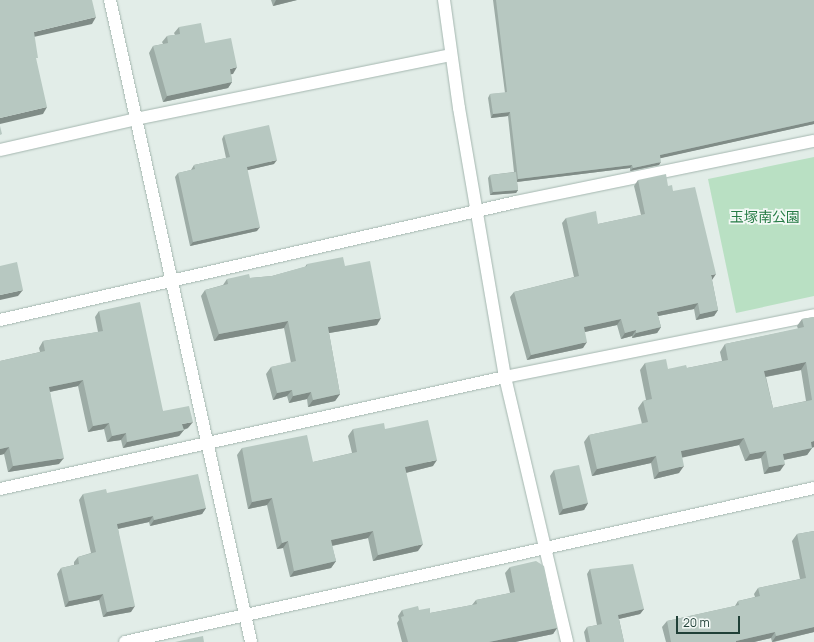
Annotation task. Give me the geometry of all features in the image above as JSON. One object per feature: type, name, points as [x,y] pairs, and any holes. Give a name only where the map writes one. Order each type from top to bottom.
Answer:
[{"type":"street","points":[[110,0],[251,642]]},
{"type":"street","points":[[444,0],[451,56],[476,211],[505,377],[547,548],[568,642]]},
{"type":"street","points":[[0,150],[136,119],[451,56]]},
{"type":"street","points":[[0,320],[172,282],[476,211],[814,141]]},
{"type":"street","points":[[0,489],[505,377],[814,315]]},
{"type":"street","points":[[125,642],[814,488]]},
{"type":"green space","name":"玉塚南公園","points":[[814,157],[814,296],[736,313],[708,179]]},
{"type":"building","points":[[0,0],[92,0],[96,17],[34,32],[38,58],[36,58],[47,107],[0,118]]},
{"type":"building","points":[[496,0],[814,0],[814,121],[660,155],[661,162],[633,168],[632,165],[518,179],[510,112],[493,114],[490,94],[507,92]]},
{"type":"building","points":[[201,23],[205,43],[231,38],[237,67],[230,69],[232,82],[167,96],[153,46],[168,43],[167,36],[180,34],[179,27]]},
{"type":"building","points":[[269,125],[277,160],[247,167],[260,227],[193,242],[178,173],[195,169],[194,165],[230,157],[224,135]]},
{"type":"building","points":[[516,172],[518,190],[493,192],[490,175]]},
{"type":"building","points":[[666,174],[668,186],[672,185],[673,191],[695,187],[716,274],[711,275],[718,310],[700,314],[698,303],[657,312],[661,327],[636,333],[636,330],[625,333],[621,319],[584,327],[587,342],[531,355],[514,292],[579,276],[566,218],[596,211],[598,224],[645,214],[638,180]]},
{"type":"building","points":[[343,257],[345,266],[370,261],[381,318],[328,327],[340,394],[313,400],[311,392],[293,396],[292,390],[277,393],[271,367],[296,361],[288,321],[219,334],[205,290],[228,284],[227,279],[249,274],[250,278],[272,276],[307,266],[307,264]]},
{"type":"building","points":[[17,262],[23,290],[0,295],[0,266]]},
{"type":"building","points":[[140,302],[163,411],[189,406],[193,422],[182,424],[184,430],[127,442],[126,433],[112,436],[109,423],[93,426],[83,380],[49,387],[64,458],[13,466],[9,447],[0,449],[0,361],[45,351],[43,341],[103,331],[99,311]]},
{"type":"building","points":[[814,317],[814,441],[811,442],[812,448],[783,454],[785,464],[769,467],[766,451],[750,454],[744,438],[681,451],[684,466],[659,472],[656,456],[597,469],[589,435],[648,422],[643,401],[652,399],[645,363],[666,359],[668,369],[686,365],[687,368],[728,360],[725,344],[804,327],[802,319]],"holes":[[[806,362],[812,400],[773,408],[764,371]]]},
{"type":"building","points":[[428,420],[437,460],[405,467],[423,544],[378,555],[373,531],[331,540],[336,561],[294,571],[288,541],[282,543],[272,498],[252,502],[242,448],[307,435],[313,462],[357,452],[353,429],[384,423],[385,429]]},
{"type":"building","points":[[579,465],[588,503],[563,509],[554,470]]},
{"type":"building","points":[[198,474],[206,508],[154,520],[153,516],[117,524],[135,606],[107,612],[103,594],[69,601],[61,568],[79,564],[78,557],[96,552],[83,494],[106,489],[107,493]]},
{"type":"building","points":[[814,531],[814,627],[776,636],[775,632],[736,642],[671,642],[667,621],[739,605],[738,601],[760,596],[758,588],[806,578],[797,534]]},
{"type":"building","points":[[536,561],[544,566],[557,628],[489,642],[408,642],[401,617],[404,616],[402,610],[418,606],[419,610],[430,608],[430,613],[477,604],[476,600],[515,592],[510,567]]},
{"type":"building","points":[[633,564],[644,609],[618,615],[624,642],[590,642],[587,627],[602,624],[590,569]]},
{"type":"building","points":[[203,636],[204,642],[175,642]]}]
